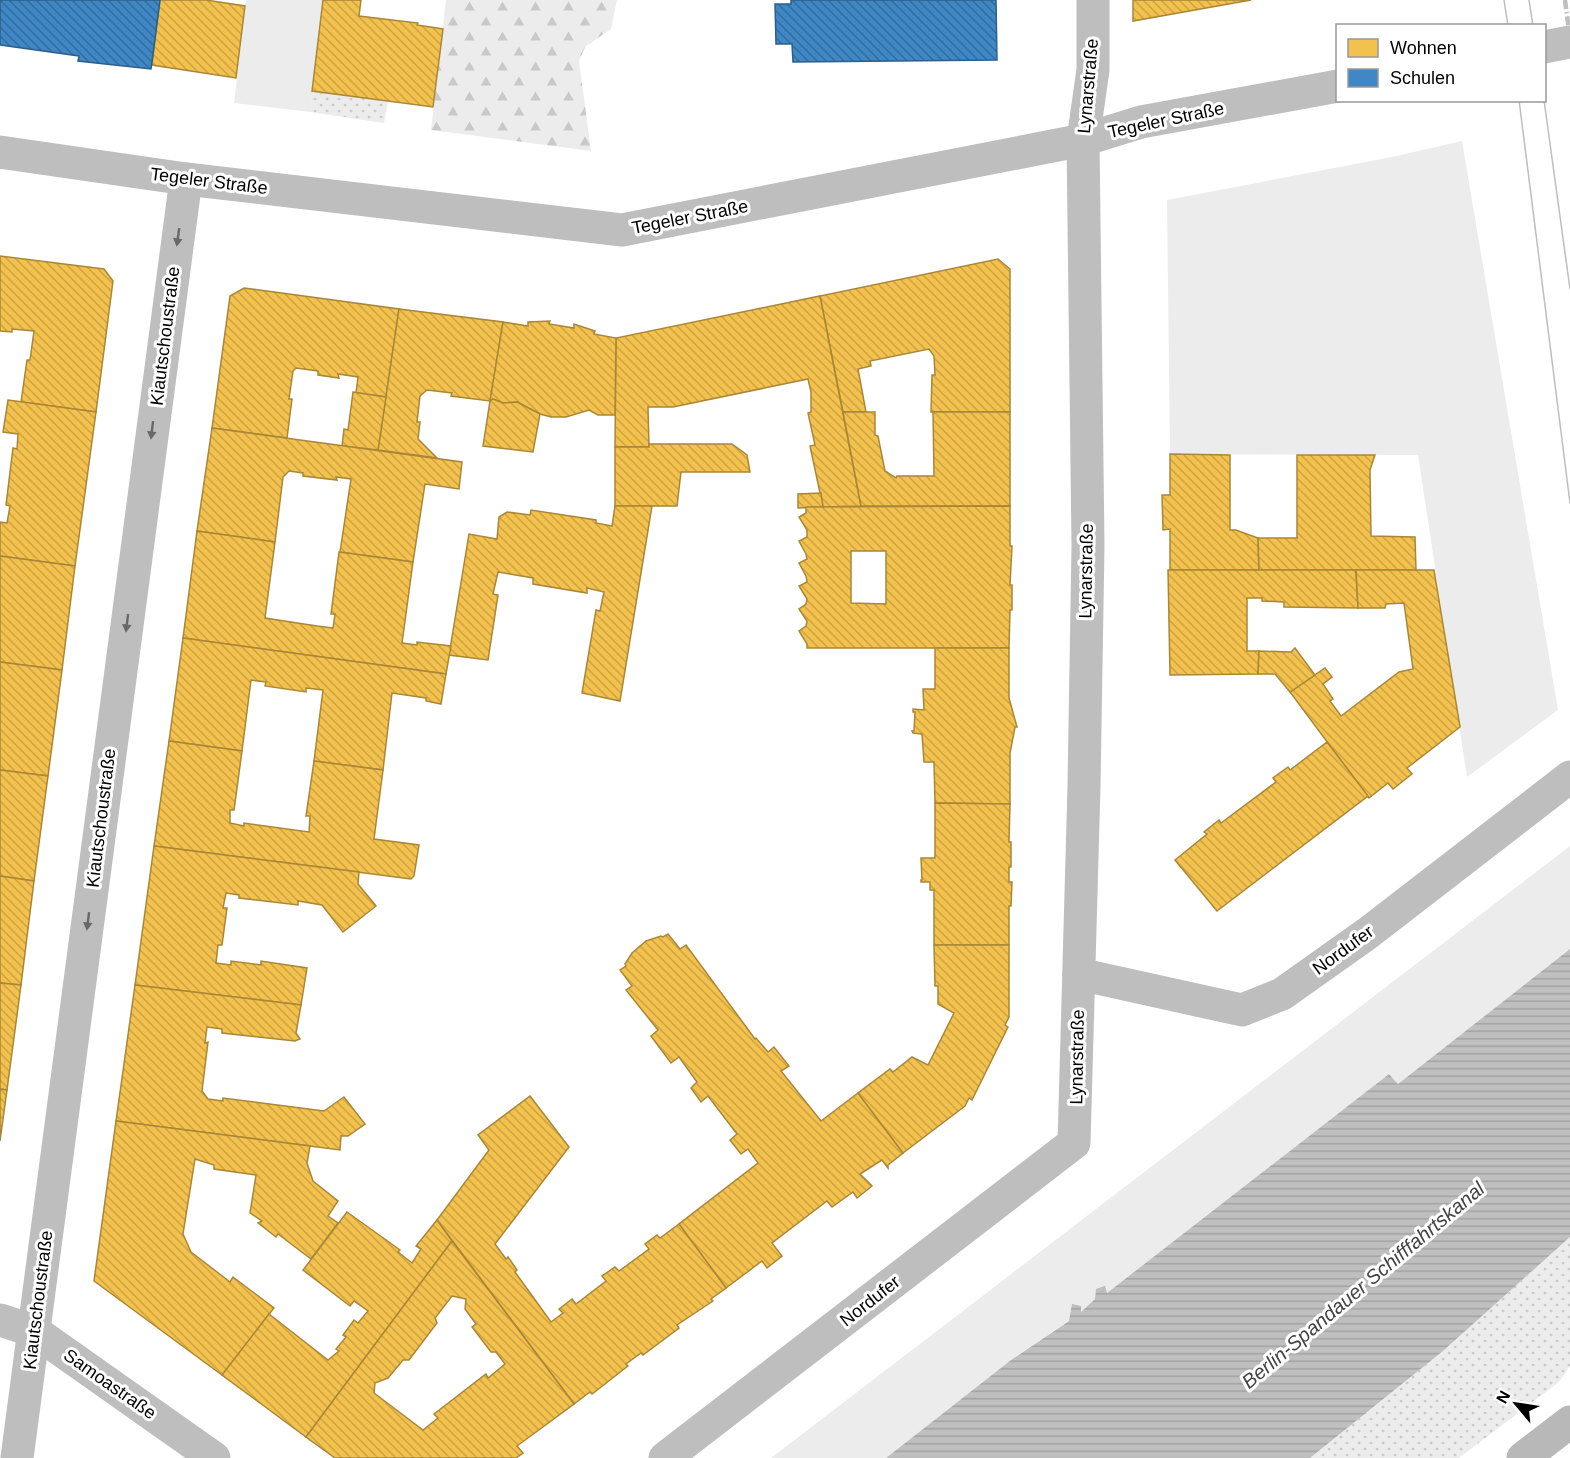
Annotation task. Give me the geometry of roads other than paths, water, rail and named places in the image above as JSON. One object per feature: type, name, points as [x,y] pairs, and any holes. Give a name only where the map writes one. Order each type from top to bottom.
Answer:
[{"type":"street","name":"Lynarstraße","points":[[1074,1143],[1088,546],[1083,140],[1093,70],[1093,0]]},
{"type":"street","points":[[1546,47],[1570,42]]},
{"type":"street","name":"Tegeler Straße","points":[[0,152],[186,178],[622,230],[1083,140],[1141,122],[1336,86]]},
{"type":"street","name":"Kiautschoustraße","points":[[17,1458],[186,178]]},
{"type":"street","name":"Nordufer","points":[[1079,974],[1242,1010],[1282,994],[1368,933],[1570,777]]},
{"type":"street","name":"Nordufer","points":[[665,1458],[1074,1143]]},
{"type":"street","name":"Samoastraße","points":[[0,1320],[34,1331],[214,1458]]},
{"type":"street","points":[[1523,1458],[1570,1422]]},
{"type":"water","name":"Berlin-Spandauer Schifffahrtskanal","points":[[1570,949],[1570,1237],[1443,1351],[1310,1458],[886,1458],[1011,1360],[1069,1321],[1072,1304],[1081,1306],[1081,1312],[1095,1299],[1096,1289],[1105,1286],[1107,1293],[1389,1074],[1398,1084]]},
{"type":"tram line","points":[[1504,0],[1508,24]]},
{"type":"tram line","points":[[1529,0],[1533,24]]},
{"type":"tram line","points":[[1519,102],[1570,503]]},
{"type":"tram line","points":[[1544,102],[1570,289]]},
{"type":"railway","points":[[1565,0],[1570,39]]}]
